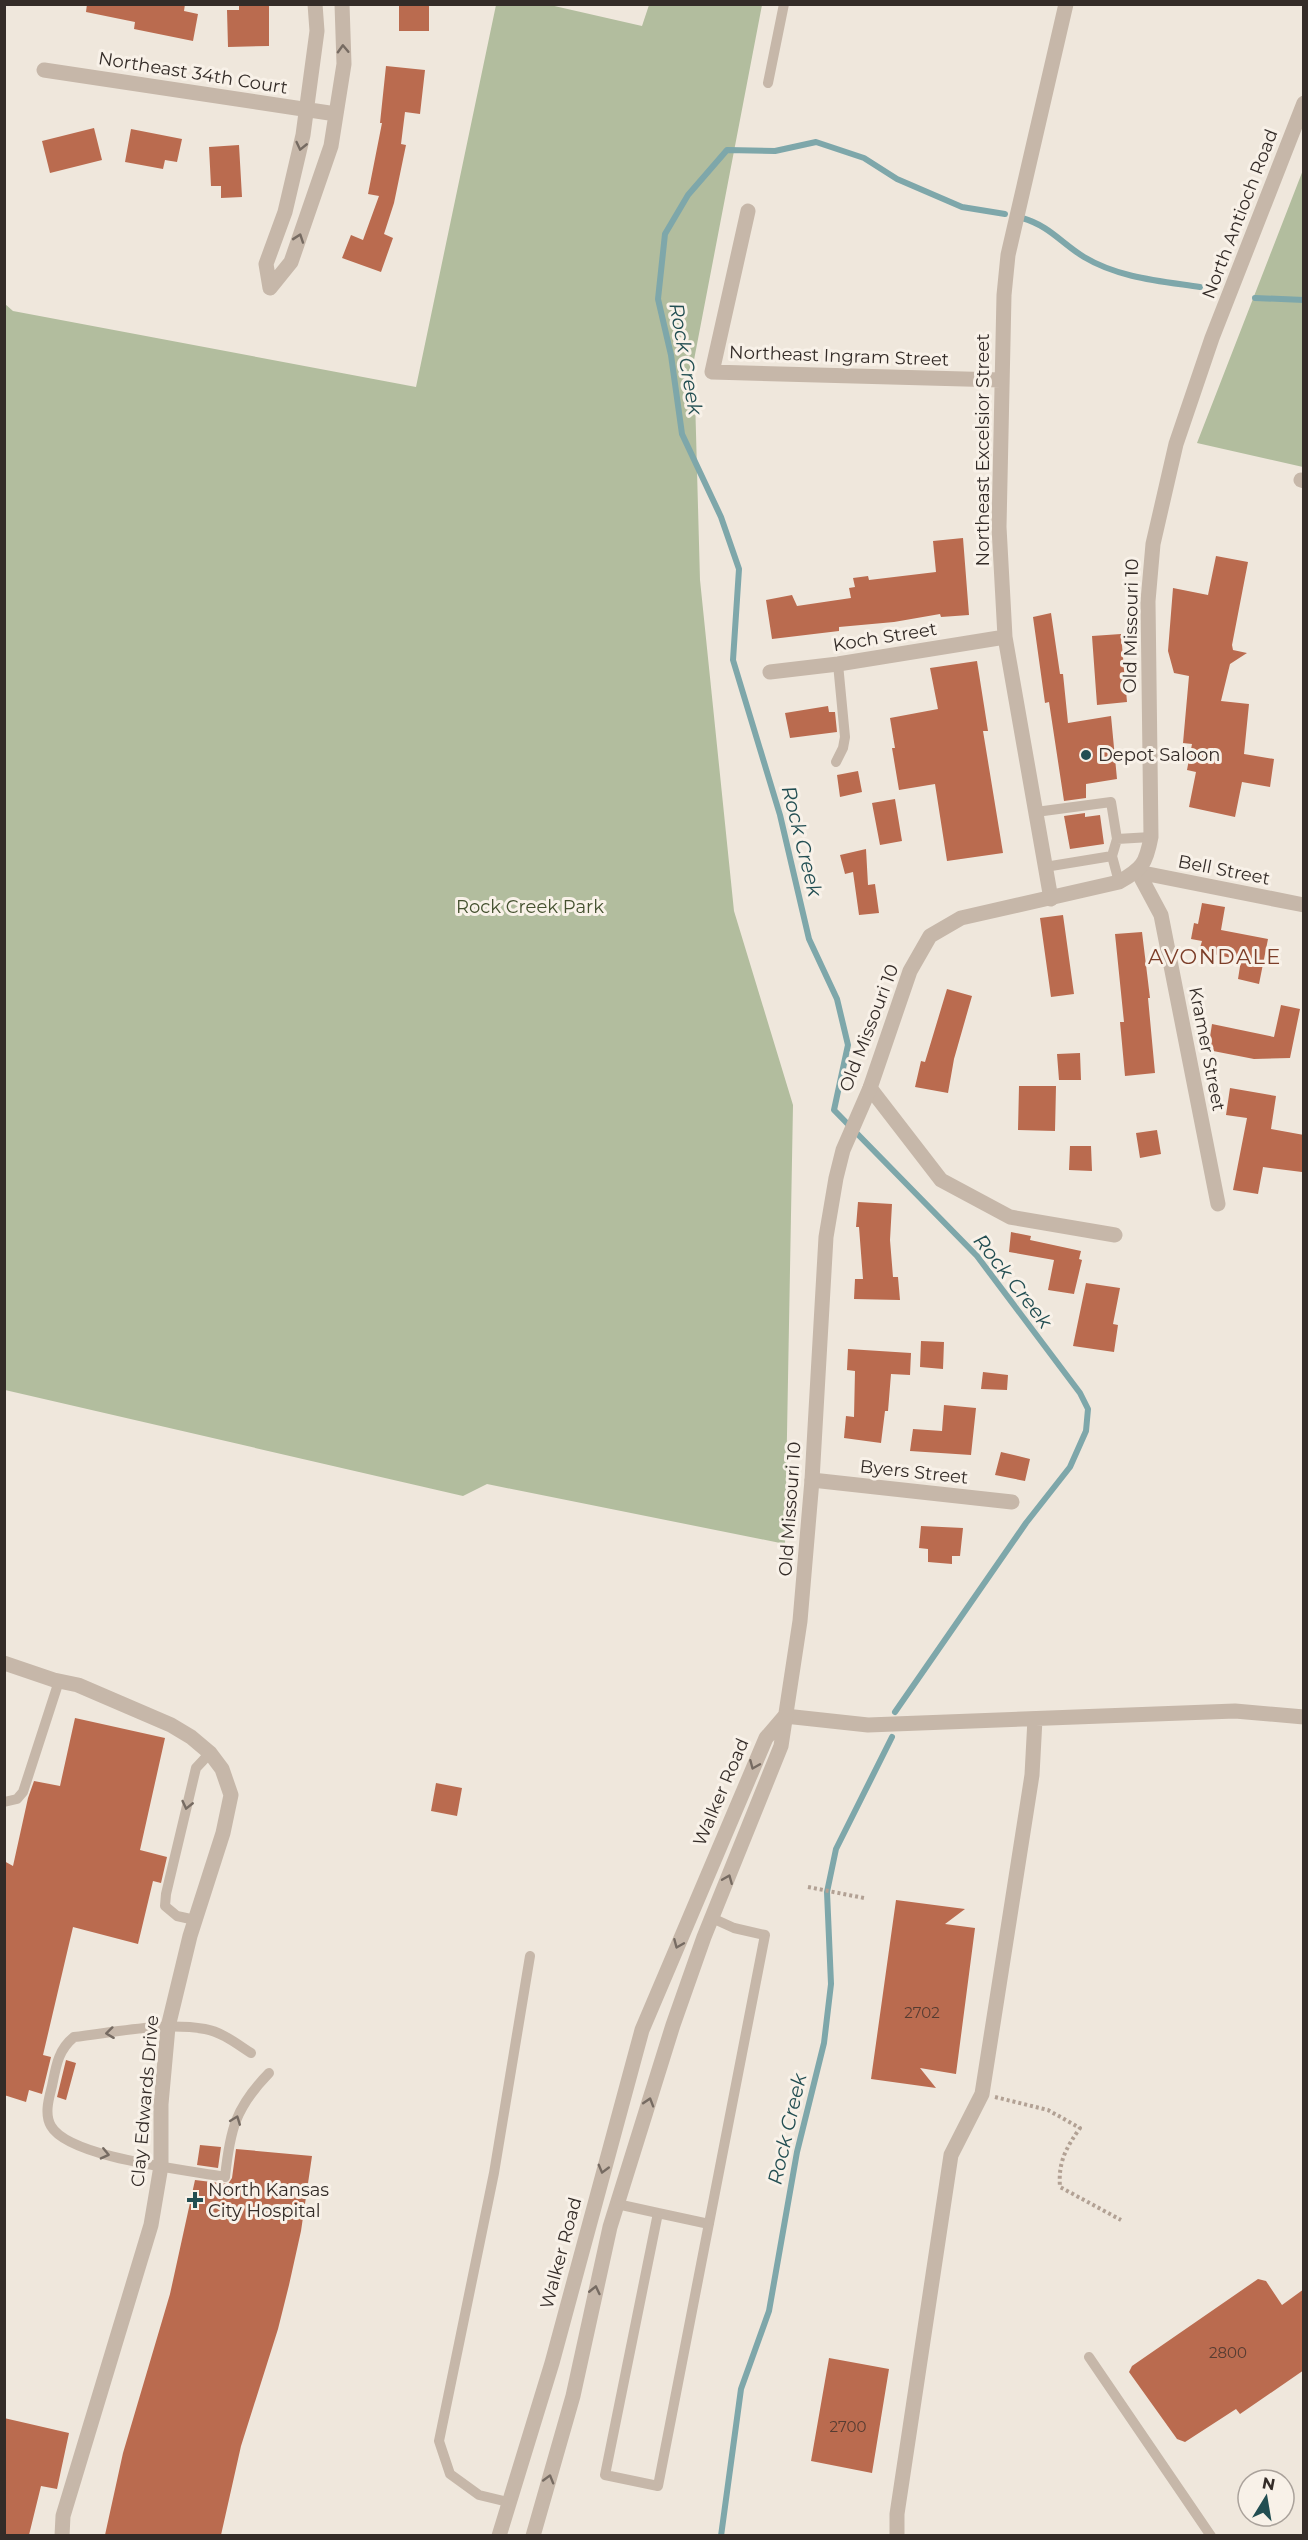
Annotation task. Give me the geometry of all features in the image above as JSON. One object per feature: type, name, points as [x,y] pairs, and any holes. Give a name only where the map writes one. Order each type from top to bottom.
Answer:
[{"type":"street","points":[[315,4],[317,31],[307,110],[285,212],[266,264],[270,288],[291,262],[331,146],[344,64],[342,4]]},
{"type":"street","name":"Northeast Excelsior Street","points":[[1052,899],[1005,637],[999,528],[1001,380],[1008,255],[1066,4]]},
{"type":"street","name":"Northeast 34th Court","points":[[44,70],[336,114]]},
{"type":"street","name":"North Antioch Road","points":[[1212,338],[1304,103]]},
{"type":"street","name":"Northeast Ingram Street","points":[[748,211],[712,372],[1001,380]]},
{"type":"street","name":"Old Missouri 10","points":[[785,1716],[800,1621],[812,1480],[826,1237],[843,1150],[870,1088],[910,971],[930,936],[961,918],[1119,882],[1138,872],[1147,859],[1151,837],[1148,601],[1152,544],[1176,444],[1212,338]]},
{"type":"street","name":"Koch Street","points":[[770,672],[838,664],[1005,637]]},
{"type":"street","name":"Bell Street","points":[[1138,872],[1304,905]]},
{"type":"street","name":"Kramer Street","points":[[1138,872],[1161,915],[1218,1204]]},
{"type":"street","points":[[870,1088],[941,1180],[1010,1217],[1115,1235]]},
{"type":"street","name":"Byers Street","points":[[812,1480],[1012,1502]]},
{"type":"street","name":"Clay Edwards Drive","points":[[4,1663],[114,1698],[171,1725],[191,1737],[210,1753],[222,1769],[231,1795],[224,1833],[195,1920],[168,2027],[161,2104],[161,2166],[151,2225],[63,2516],[62,2535]]},
{"type":"street","points":[[785,1716],[868,1725],[1235,1712],[1304,1717]]},
{"type":"street","name":"Walker Road","points":[[499,2535],[552,2363],[642,2030],[765,1738],[785,1716]]},
{"type":"street","name":"Walker Road","points":[[533,2535],[573,2396],[594,2289],[617,2204],[673,2025],[712,1918],[781,1746],[785,1716]]},
{"type":"street","points":[[897,2535],[897,2514],[951,2155],[982,2094],[1032,1775],[1035,1719]]},
{"type":"street","points":[[693,1909],[712,1918]]},
{"type":"street","points":[[596,2197],[617,2204]]},
{"type":"lane","points":[[768,83],[784,4]]},
{"type":"lane","points":[[836,762],[843,748],[845,737],[838,664]]},
{"type":"lane","points":[[1035,812],[1111,802],[1117,839],[1112,856],[1119,882]]},
{"type":"lane","points":[[1117,839],[1151,837]]},
{"type":"lane","points":[[1045,867],[1112,856]]},
{"type":"lane","points":[[4,1802],[17,1799],[23,1792],[59,1681]]},
{"type":"lane","points":[[195,1920],[177,1916],[165,1906],[166,1894],[196,1768],[210,1753]]},
{"type":"lane","points":[[658,2213],[605,2475],[658,2486],[765,1935],[734,1928],[712,1918]]},
{"type":"lane","points":[[508,2502],[479,2495],[450,2474],[439,2441],[494,2173],[530,1956]]},
{"type":"lane","points":[[251,2053],[207,2029],[168,2027],[74,2037],[64,2045],[59,2053],[47,2112],[50,2125],[56,2132],[85,2149],[225,2177],[232,2129],[241,2107],[269,2073]]},
{"type":"lane","points":[[617,2204],[709,2224]]},
{"type":"lane","points":[[1089,2357],[1211,2535]]},
{"type":"path","points":[[808,1887],[864,1898]]},
{"type":"path","points":[[982,2094],[1048,2110],[1080,2128],[1065,2150],[1059,2170],[1060,2187],[1121,2220]]},
{"type":"green space","name":"Rock Creek Park","points":[[496,5],[550,5],[642,26],[649,5],[762,5],[694,360],[700,580],[734,911],[793,1105],[785,1544],[487,1484],[463,1496],[5,1390],[5,304],[13,311],[416,387]]},
{"type":"green space","points":[[1303,170],[1303,467],[1197,443]]},
{"type":"building","points":[[87,4],[185,4],[184,11],[198,14],[193,41],[134,29],[135,22],[86,12]]},
{"type":"building","points":[[239,4],[269,4],[269,46],[228,47],[227,10],[239,10]]},
{"type":"building","points":[[399,4],[429,4],[429,31],[399,31]]},
{"type":"building","points":[[386,66],[425,70],[420,114],[405,112],[401,144],[406,145],[394,203],[384,234],[393,238],[381,272],[342,258],[351,235],[363,240],[379,196],[368,194],[382,123],[380,123]]},
{"type":"building","points":[[94,128],[102,160],[50,173],[42,141]]},
{"type":"building","points":[[131,129],[182,139],[177,162],[165,160],[163,169],[125,162]]},
{"type":"building","points":[[239,145],[242,197],[221,198],[221,186],[211,186],[209,147]]},
{"type":"building","points":[[963,538],[969,615],[941,617],[940,614],[894,622],[839,627],[839,631],[772,639],[766,600],[792,595],[797,606],[851,598],[849,588],[855,587],[853,578],[868,576],[869,580],[936,572],[933,541]]},
{"type":"building","points":[[1216,556],[1248,562],[1232,645],[1233,650],[1247,653],[1230,664],[1221,701],[1249,704],[1244,754],[1274,759],[1270,787],[1242,782],[1235,817],[1189,807],[1196,772],[1187,770],[1192,744],[1183,743],[1189,676],[1174,673],[1168,651],[1173,588],[1208,595]]},
{"type":"building","points":[[1051,613],[1060,674],[1063,674],[1068,723],[1111,716],[1117,779],[1086,784],[1086,798],[1064,801],[1049,702],[1045,703],[1033,617]]},
{"type":"building","points":[[1121,634],[1127,702],[1097,705],[1092,636]]},
{"type":"building","points":[[977,661],[988,731],[983,731],[1003,853],[947,861],[935,784],[899,790],[890,718],[938,709],[930,668]]},
{"type":"building","points":[[828,706],[829,712],[835,712],[837,732],[790,738],[785,713]]},
{"type":"building","points":[[858,771],[862,792],[840,797],[837,775]]},
{"type":"building","points":[[895,799],[902,841],[880,845],[872,803]]},
{"type":"building","points":[[1085,813],[1085,817],[1100,815],[1104,844],[1070,849],[1064,816]]},
{"type":"building","points":[[866,849],[868,885],[875,884],[879,913],[859,915],[853,872],[845,874],[840,855]]},
{"type":"building","points":[[1202,903],[1225,907],[1221,930],[1268,939],[1259,984],[1238,979],[1241,960],[1199,951],[1202,941],[1191,939],[1194,923],[1198,924]]},
{"type":"building","points":[[1063,915],[1074,994],[1051,997],[1040,918]]},
{"type":"building","points":[[1142,932],[1150,998],[1148,998],[1155,1073],[1125,1076],[1120,1022],[1124,1022],[1115,934]]},
{"type":"building","points":[[947,989],[972,996],[954,1059],[948,1093],[915,1087],[921,1061],[925,1062]]},
{"type":"building","points":[[1281,1005],[1300,1009],[1290,1058],[1254,1059],[1208,1050],[1212,1024],[1274,1037]]},
{"type":"building","points":[[1080,1053],[1081,1080],[1059,1080],[1057,1054]]},
{"type":"building","points":[[1019,1086],[1056,1086],[1055,1131],[1018,1130]]},
{"type":"building","points":[[1230,1088],[1276,1096],[1271,1129],[1304,1135],[1302,1172],[1263,1167],[1258,1194],[1233,1190],[1247,1118],[1226,1115]]},
{"type":"building","points":[[1157,1130],[1161,1154],[1140,1158],[1136,1133]]},
{"type":"building","points":[[1070,1146],[1091,1146],[1092,1171],[1069,1170]]},
{"type":"building","points":[[858,1202],[892,1204],[890,1240],[893,1277],[898,1277],[900,1300],[854,1299],[855,1279],[863,1279],[859,1227],[856,1227]]},
{"type":"building","points":[[1011,1232],[1031,1236],[1030,1240],[1081,1251],[1079,1259],[1082,1260],[1074,1294],[1048,1290],[1054,1260],[1009,1252]]},
{"type":"building","points":[[1086,1283],[1120,1288],[1113,1324],[1118,1325],[1114,1352],[1073,1346]]},
{"type":"building","points":[[921,1341],[944,1342],[943,1369],[920,1367]]},
{"type":"building","points":[[848,1349],[911,1353],[910,1375],[891,1374],[888,1411],[885,1411],[881,1443],[844,1438],[846,1416],[854,1417],[855,1371],[847,1370]]},
{"type":"building","points":[[983,1372],[1008,1375],[1007,1390],[981,1389]]},
{"type":"building","points":[[944,1405],[976,1408],[971,1455],[910,1451],[913,1429],[942,1431]]},
{"type":"building","points":[[1001,1452],[1030,1459],[1025,1481],[995,1475]]},
{"type":"building","points":[[921,1526],[963,1528],[960,1556],[952,1556],[952,1564],[928,1562],[928,1549],[919,1548]]},
{"type":"building","points":[[75,1718],[165,1738],[140,1850],[167,1857],[161,1883],[153,1881],[138,1944],[73,1927],[43,2055],[51,2057],[42,2094],[29,2090],[26,2102],[4,2095],[4,1861],[13,1866],[34,1781],[60,1786]]},
{"type":"building","points":[[436,1783],[462,1788],[457,1816],[431,1811]]},
{"type":"building","points":[[896,1900],[965,1909],[945,1924],[975,1928],[956,2074],[920,2068],[936,2088],[871,2079]]},
{"type":"building","points":[[66,2060],[76,2063],[66,2100],[57,2097]]},
{"type":"building","points":[[200,2145],[221,2147],[218,2168],[197,2165]]},
{"type":"building","points":[[236,2149],[312,2156],[301,2231],[289,2285],[278,2329],[241,2446],[221,2535],[105,2535],[123,2453],[170,2294],[195,2180],[228,2184],[232,2178]]},
{"type":"building","points":[[1258,2279],[1266,2281],[1282,2305],[1304,2289],[1304,2370],[1240,2414],[1236,2409],[1185,2442],[1177,2439],[1129,2372],[1132,2366]]},
{"type":"building","points":[[829,2358],[889,2369],[872,2473],[811,2461]]},
{"type":"building","points":[[4,2418],[69,2433],[57,2489],[41,2486],[29,2535],[4,2535]]},
{"type":"waterway","name":"Rock Creek","points":[[895,1712],[1026,1523],[1070,1467],[1086,1431],[1088,1409],[1080,1393],[977,1256],[834,1110],[848,1045],[837,999],[809,939],[780,815],[733,660],[739,569],[721,517],[682,434],[671,355],[658,299],[665,234],[688,195],[727,150],[775,151],[816,142],[864,158],[897,179],[962,207],[1005,214]]},
{"type":"waterway","name":"Rock Creek","points":[[1022,218],[1048,230],[1076,252],[1111,270],[1140,278],[1200,287]]},
{"type":"waterway","name":"Rock Creek","points":[[1255,298],[1304,300]]},
{"type":"waterway","name":"Rock Creek","points":[[721,2536],[741,2389],[769,2311],[797,2152],[824,2043],[831,1984],[827,1892],[836,1849],[892,1737]]},
{"type":"place","name":"Depot Saloon","points":[[1086,755]]},
{"type":"place","name":"North Kansas City Hospital","points":[[195,2200]]},
{"type":"district","name":"AVONDALE","points":[[1215,956]]}]
